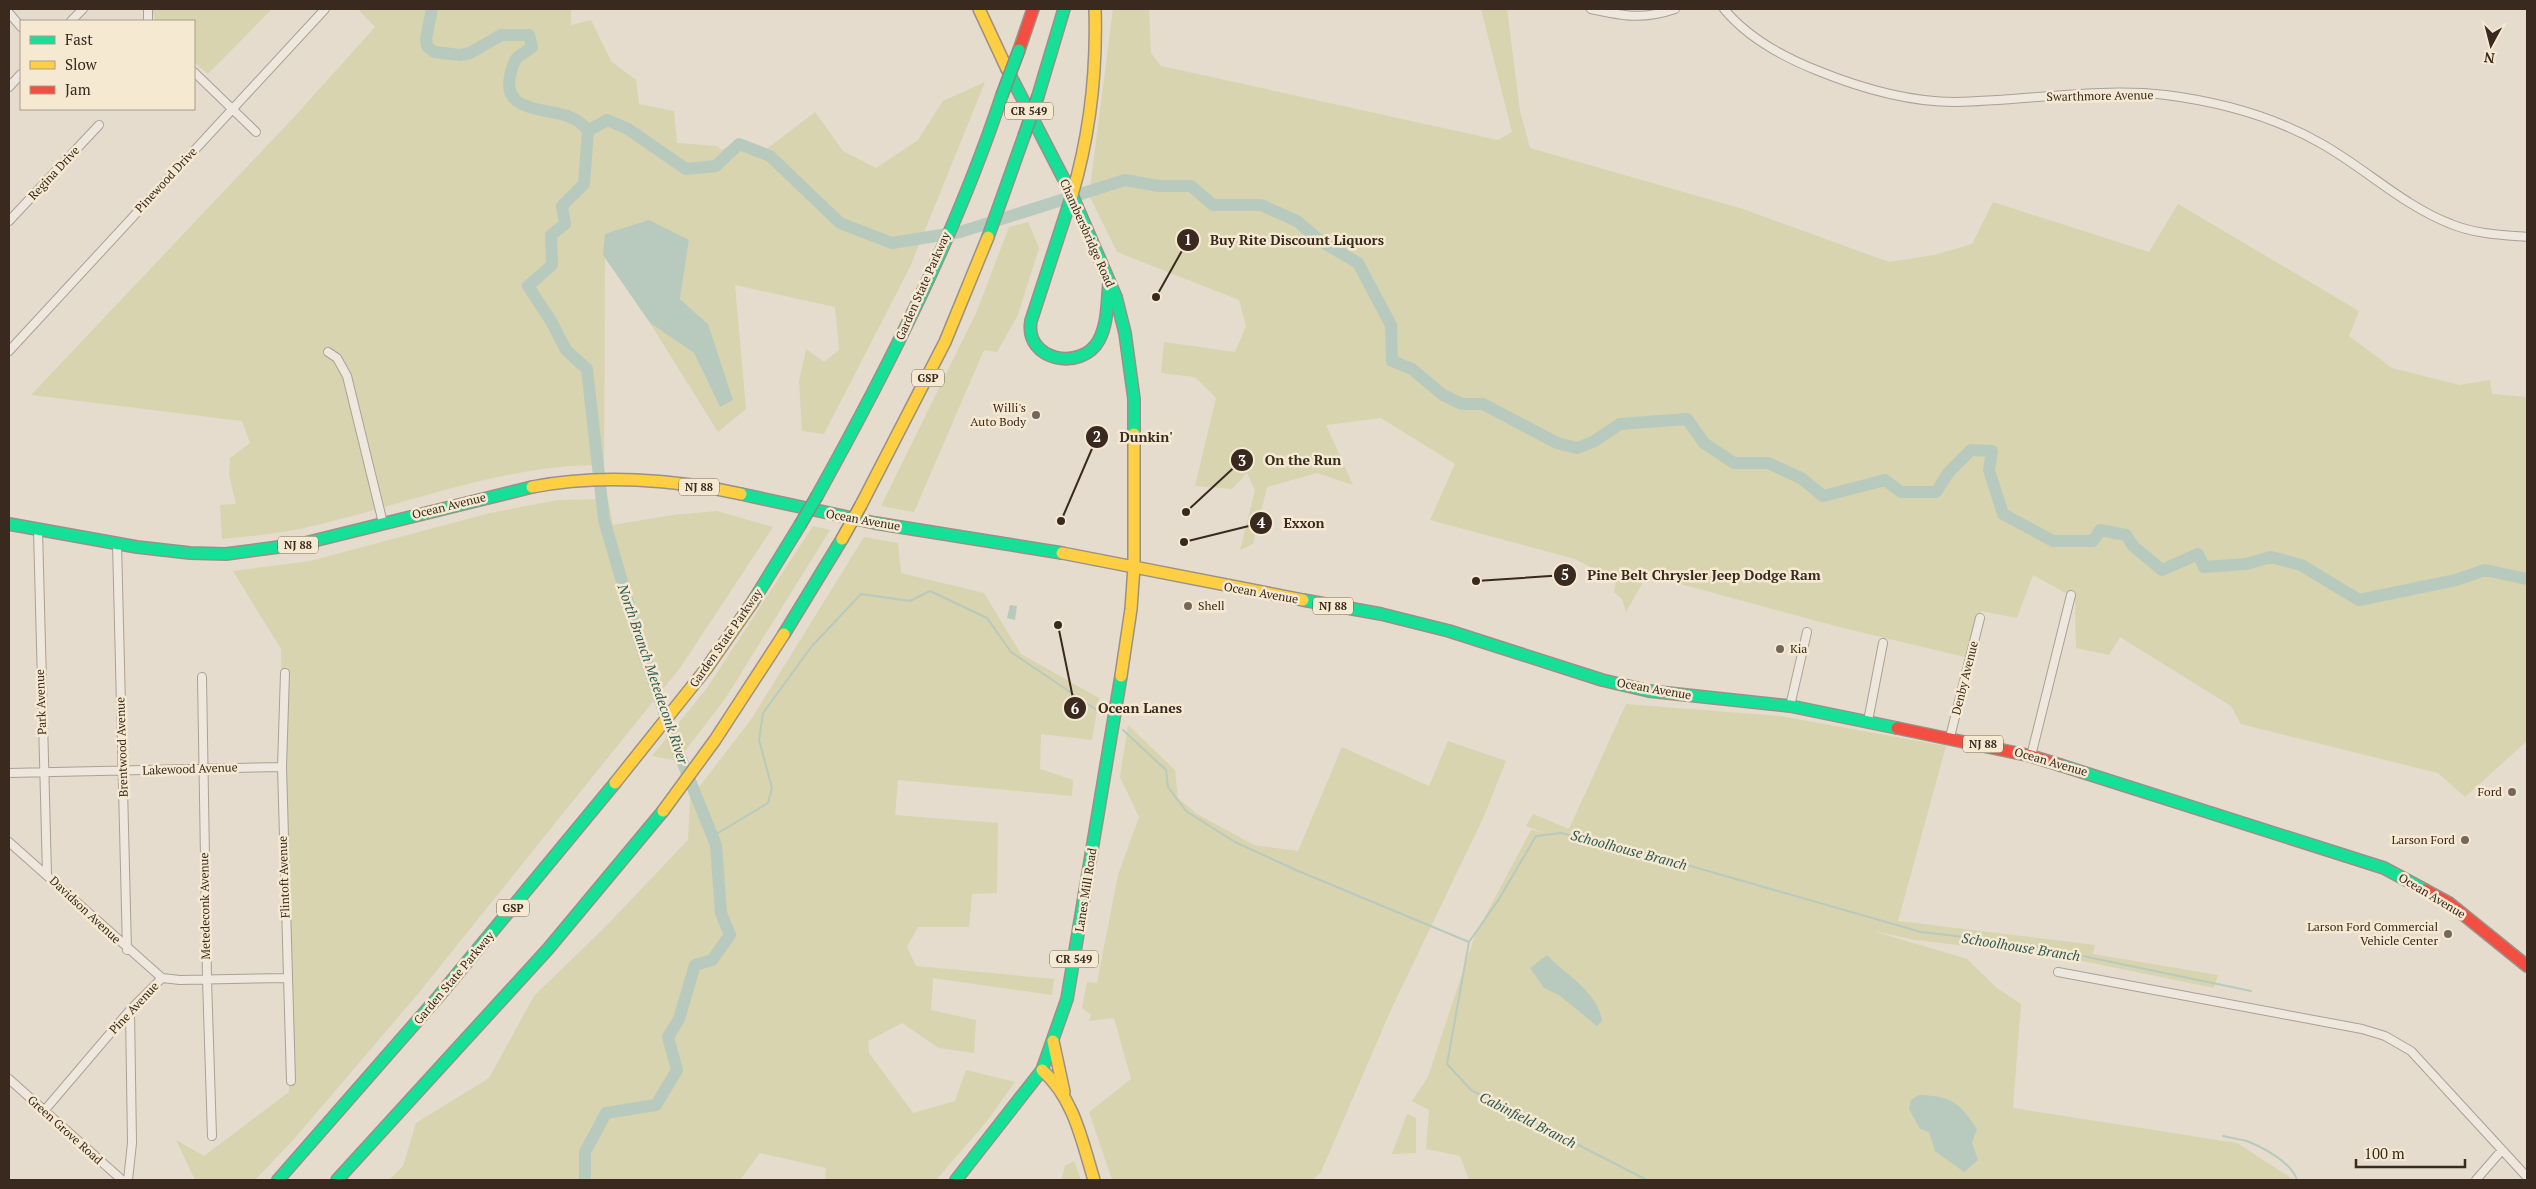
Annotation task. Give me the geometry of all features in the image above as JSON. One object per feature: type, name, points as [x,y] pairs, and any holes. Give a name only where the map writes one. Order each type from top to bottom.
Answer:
[{"type":"main road","name":"Chambersbridge Road","points":[[972,9],[989,34],[1072,190],[1116,297],[1126,333],[1134,399],[1134,567]]},
{"type":"main road","name":"Chambersbridge Road","points":[[979,9],[989,34]]},
{"type":"main road","name":"Garden State Parkway","points":[[278,1180],[433,1004],[652,738],[748,609],[817,496],[882,375],[935,262],[990,131],[1033,9]]},
{"type":"main road","name":"GSP","points":[[337,1180],[562,933],[667,805],[704,756],[757,679],[861,505],[945,342],[985,246],[1038,96],[1064,9]]},
{"type":"main road","points":[[1094,9],[1096,59],[1094,82],[1066,217],[1032,316],[1030,331],[1033,340],[1041,350],[1058,359],[1067,360],[1086,355],[1100,336],[1109,283]]},
{"type":"main road","name":"Ocean Avenue","points":[[9,524],[117,544],[190,553],[226,554],[301,544],[534,486],[610,480],[664,481],[732,492],[875,523],[1038,548],[1248,591],[1404,619],[1449,631],[1602,680],[1649,691],[1790,706],[1950,737],[2031,756],[2384,868],[2449,903],[2527,966]]},
{"type":"main road","name":"Lanes Mill Road","points":[[956,1180],[1042,1070],[1054,1041],[1067,999],[1086,895],[1122,668],[1131,609],[1134,567]]},
{"type":"main road","points":[[1054,1041],[1064,1092],[1094,1180]]},
{"type":"main road","points":[[1042,1070],[1052,1077],[1064,1092]]},
{"type":"street","points":[[72,20],[83,9]]},
{"type":"street","name":"Pinewood Drive","points":[[9,351],[324,9]]},
{"type":"street","points":[[1591,9],[1626,16],[1644,17],[1675,9]]},
{"type":"street","name":"Swarthmore Avenue","points":[[1724,9],[1751,35],[1784,56],[1831,76],[1892,95],[1953,102],[2116,94],[2156,95],[2209,102],[2257,114],[2324,145],[2410,203],[2450,224],[2470,230],[2527,237]]},
{"type":"street","points":[[9,13],[20,26]]},
{"type":"street","points":[[195,73],[256,132]]},
{"type":"street","points":[[9,87],[20,75]]},
{"type":"street","name":"Regina Drive","points":[[9,221],[98,124]]},
{"type":"street","points":[[328,352],[337,358],[347,376],[383,523]]},
{"type":"street","name":"Park Avenue","points":[[38,530],[47,874]]},
{"type":"street","name":"Brentwood Avenue","points":[[117,544],[127,950]]},
{"type":"street","points":[[2031,756],[2071,595]]},
{"type":"street","name":"Denby Avenue","points":[[1950,737],[1980,618]]},
{"type":"street","points":[[1790,706],[1807,632]]},
{"type":"street","points":[[1868,721],[1883,643]]},
{"type":"street","name":"Flintoft Avenue","points":[[285,673],[282,767],[291,1080]]},
{"type":"street","name":"Metedeconk Avenue","points":[[202,676],[206,980],[212,1136]]},
{"type":"street","name":"Lakewood Avenue","points":[[9,773],[282,767]]},
{"type":"street","name":"Davidson Avenue","points":[[9,842],[47,874],[127,950],[162,978]]},
{"type":"street","points":[[2058,972],[2362,1029],[2385,1036],[2398,1042],[2421,1061],[2527,1176]]},
{"type":"street","name":"Pine Avenue","points":[[44,1111],[130,1010],[162,978],[206,980],[287,978]]},
{"type":"street","points":[[128,1180],[132,1143],[130,1010]]},
{"type":"street","name":"Green Grove Road","points":[[9,1079],[122,1180]]},
{"type":"street","points":[[2481,1178],[2502,1150]]},
{"type":"shaded area","points":[[152,9],[272,9],[208,74],[195,63],[195,20],[155,20]]},
{"type":"shaded area","points":[[358,9],[571,9],[571,25],[591,20],[611,61],[636,80],[639,104],[674,111],[677,143],[717,146],[721,150],[727,147],[764,151],[815,112],[843,151],[876,168],[918,140],[943,101],[985,82],[910,267],[824,434],[802,431],[799,381],[806,349],[824,362],[839,350],[835,307],[735,285],[746,409],[718,432],[650,323],[694,353],[720,407],[708,324],[680,299],[689,240],[605,235],[604,465],[528,471],[452,488],[304,528],[222,539],[220,505],[236,504],[229,475],[230,458],[250,443],[242,421],[31,395],[296,115],[375,27]]},
{"type":"shaded area","points":[[1113,9],[1149,9],[1151,53],[1161,66],[1498,140],[1512,132],[1481,9],[1507,9],[1520,111],[1530,148],[1743,209],[1889,262],[1934,255],[1972,244],[1993,202],[2149,252],[2178,204],[2359,311],[2349,336],[2392,368],[2459,385],[2490,380],[2492,394],[2527,397],[2527,741],[2465,797],[2438,773],[2241,724],[2231,706],[2120,637],[2109,655],[2076,648],[2075,598],[2033,575],[2017,618],[1981,611],[1969,658],[1843,628],[1647,575],[1626,612],[1622,599],[1614,592],[1616,581],[1575,559],[1430,520],[1455,464],[1381,418],[1326,425],[1353,485],[1317,473],[1267,487],[1253,544],[1240,550],[1255,490],[1247,473],[1232,489],[1195,486],[1216,398],[1195,377],[1161,373],[1164,342],[1235,352],[1246,326],[1239,300],[1117,252],[1086,189],[1090,188]]},
{"type":"shaded area","points":[[649,220],[689,240],[680,299],[708,324],[733,400],[720,407],[694,353],[650,323],[603,255],[605,234]]},
{"type":"shaded area","points":[[1028,222],[1039,248],[1018,315],[997,352],[984,350],[914,512],[881,506],[977,311],[1009,227]]},
{"type":"shaded area","points":[[608,499],[613,525],[673,515],[717,511],[773,527],[680,668],[417,995],[294,1139],[255,1180],[195,1180],[176,1140],[204,1156],[289,1092],[281,649],[233,571],[310,561],[490,513],[558,500]]},
{"type":"shaded area","points":[[813,526],[830,530],[725,699],[675,764],[674,760],[652,756],[707,688]]},
{"type":"shaded area","points":[[864,537],[898,543],[901,573],[984,593],[1021,654],[1099,698],[1092,740],[1041,734],[1040,769],[1073,780],[1072,796],[898,780],[895,815],[998,823],[997,893],[972,894],[969,927],[918,927],[907,947],[916,966],[1054,979],[1052,995],[933,978],[931,1010],[976,1020],[974,1053],[939,1048],[902,1023],[868,1041],[869,1053],[913,1113],[955,1101],[966,1070],[1015,1082],[987,1121],[936,1180],[825,1180],[826,1168],[760,1153],[740,1180],[389,1180],[403,1166],[416,1123],[489,1078],[534,996],[607,925],[688,840],[690,799],[752,718]]},
{"type":"shaded area","points":[[1010,605],[1017,606],[1015,620],[1007,618]]},
{"type":"shaded area","points":[[1626,704],[1780,716],[1946,746],[1898,921],[2095,945],[2093,954],[2218,975],[2214,988],[2063,957],[1915,940],[1873,931],[1967,959],[1997,988],[2021,1004],[2013,1108],[2237,1143],[2294,1180],[1469,1180],[1460,1156],[1426,1149],[1429,1110],[1412,1101],[1428,1077],[1475,935],[1531,830],[1544,833],[1526,826],[1533,814],[1569,829]]},
{"type":"shaded area","points":[[1128,725],[1175,770],[1178,798],[1197,814],[1254,845],[1298,851],[1342,747],[1429,786],[1448,741],[1506,761],[1484,816],[1389,1014],[1321,1172],[1313,1180],[1112,1180],[1089,1112],[1131,1079],[1114,1018],[1089,1021],[1091,1015],[1082,1008],[1087,982],[1097,983],[1118,875],[1139,817],[1120,777]]},
{"type":"shaded area","points":[[1547,955],[1580,985],[1594,1001],[1602,1021],[1597,1026],[1559,995],[1544,988],[1530,968]]},
{"type":"shaded area","points":[[1919,1095],[1939,1097],[1953,1102],[1965,1112],[1977,1129],[1972,1143],[1978,1160],[1964,1172],[1935,1151],[1929,1132],[1920,1129],[1909,1109],[1911,1100]]},
{"type":"shaded area","points":[[1407,1114],[1416,1118],[1416,1153],[1392,1154]]},
{"type":"shaded area","points":[[1074,1161],[1081,1180],[1061,1180],[1065,1166]]},
{"type":"waterway","points":[[432,9],[426,39],[427,46],[434,52],[460,55],[470,53],[501,35],[529,35],[532,47],[516,59],[511,72],[509,89],[513,97],[529,107],[573,118],[580,122],[588,131]]},
{"type":"waterway","points":[[588,131],[607,120],[628,129],[686,169],[716,166],[739,144],[770,156],[840,223],[892,243],[960,232],[1125,180],[1159,186],[1191,186],[1213,205],[1261,205],[1297,221],[1319,240],[1358,263],[1391,325],[1392,361],[1412,369],[1443,395],[1462,404],[1483,404],[1557,443],[1577,448],[1593,442],[1620,424],[1687,419],[1704,443],[1734,463],[1768,463],[1801,478],[1823,496],[1885,480],[1901,492],[1936,492],[1949,472],[1971,450],[1992,451],[1989,470],[2003,514],[2053,541],[2093,541],[2100,530],[2126,535],[2133,546],[2162,570],[2198,554],[2204,567],[2246,564],[2271,557],[2301,565],[2359,600],[2456,580],[2485,570],[2527,579]]},
{"type":"waterway","name":"North Branch Metedeconk River","points":[[585,1180],[585,1152],[606,1113],[656,1105],[677,1070],[668,1037],[679,1019],[695,965],[712,960],[730,935],[721,913],[716,845],[676,746],[639,640],[604,520],[587,369],[566,350],[551,321],[528,286],[552,265],[551,235],[565,224],[562,206],[584,184],[588,131]]},
{"type":"waterway","name":"Schoolhouse Branch","points":[[713,836],[768,803],[772,788],[759,740],[763,713],[812,646],[861,594],[910,601],[930,591],[987,618],[1011,652],[1104,715]]},
{"type":"waterway","name":"Schoolhouse Branch","points":[[1123,730],[1166,770],[1168,787],[1186,811],[1235,842],[1296,870],[1469,942],[1499,899],[1536,836],[1561,833],[1652,855],[1921,932],[2025,944],[2251,991]]},
{"type":"waterway","name":"Cabinfield Branch","points":[[1469,942],[1447,1064],[1471,1090],[1647,1180]]},
{"type":"waterway","points":[[2223,1136],[2247,1141],[2269,1152],[2289,1167],[2297,1180]]},
{"type":"traffic: fast","points":[[1038,96],[1064,9]]},
{"type":"traffic: fast","points":[[1002,95],[1019,50]]},
{"type":"traffic: fast","points":[[1007,69],[1072,195],[1116,297],[1125,333],[1134,399],[1134,434]]},
{"type":"traffic: fast","points":[[817,496],[895,350],[919,300],[964,198],[1002,95]]},
{"type":"traffic: fast","points":[[1024,136],[1038,96]]},
{"type":"traffic: fast","points":[[988,237],[1024,136]]},
{"type":"traffic: fast","points":[[1072,195],[1031,321],[1031,335],[1036,345],[1045,353],[1056,358],[1068,359],[1080,356],[1091,350],[1099,340],[1104,327],[1109,283]]},
{"type":"traffic: fast","points":[[9,524],[137,547],[190,553],[226,554],[301,544],[532,487]]},
{"type":"traffic: fast","points":[[741,494],[875,523],[1062,553]]},
{"type":"traffic: fast","points":[[800,525],[817,496]]},
{"type":"traffic: fast","points":[[752,603],[800,525]]},
{"type":"traffic: fast","points":[[784,634],[842,539]]},
{"type":"traffic: fast","points":[[1303,600],[1381,614],[1449,631],[1602,680],[1649,691],[1790,706],[1897,728]]},
{"type":"traffic: fast","points":[[956,1180],[1042,1070],[1067,999],[1121,676]]},
{"type":"traffic: fast","points":[[2060,765],[2384,868],[2425,890]]},
{"type":"traffic: fast","points":[[278,1180],[439,996],[615,783]]},
{"type":"traffic: fast","points":[[337,1180],[548,949],[663,811]]},
{"type":"traffic: slow","points":[[979,9],[1007,69]]},
{"type":"traffic: slow","points":[[1072,195],[1088,126],[1091,103],[1095,56],[1095,9]]},
{"type":"traffic: slow","points":[[861,505],[945,342],[988,237]]},
{"type":"traffic: slow","points":[[1121,676],[1131,609],[1134,567],[1134,434]]},
{"type":"traffic: slow","points":[[532,487],[584,480],[636,480],[690,485],[741,494]]},
{"type":"traffic: slow","points":[[842,539],[861,505]]},
{"type":"traffic: slow","points":[[1062,553],[1303,600]]},
{"type":"traffic: slow","points":[[615,783],[706,669],[752,603]]},
{"type":"traffic: slow","points":[[663,811],[715,740],[784,634]]},
{"type":"traffic: slow","points":[[1053,1041],[1064,1092]]},
{"type":"traffic: slow","points":[[1042,1070],[1062,1094],[1076,1121],[1094,1180]]},
{"type":"traffic: jam","points":[[1019,50],[1033,9]]},
{"type":"traffic: jam","points":[[1897,728],[2031,756],[2060,765]]},
{"type":"traffic: jam","points":[[2425,890],[2449,903],[2527,966]]},
{"type":"place","name":"Buy Rite Discount Liquors","points":[[1156,297]]},
{"type":"place","name":"Willi's Auto Body","points":[[1036,415]]},
{"type":"place","name":"On the Run","points":[[1186,512]]},
{"type":"place","name":"Dunkin'","points":[[1061,521]]},
{"type":"place","name":"Exxon","points":[[1184,542]]},
{"type":"place","name":"Pine Belt Chrysler Jeep Dodge Ram","points":[[1476,581]]},
{"type":"place","name":"Shell","points":[[1188,606]]},
{"type":"place","name":"Ocean Lanes","points":[[1058,625]]},
{"type":"place","name":"Kia","points":[[1780,649]]},
{"type":"place","name":"Ford","points":[[2512,792]]},
{"type":"place","name":"Larson Ford","points":[[2465,840]]},
{"type":"place","name":"Larson Ford Commercial Vehicle Center","points":[[2448,934]]}]
